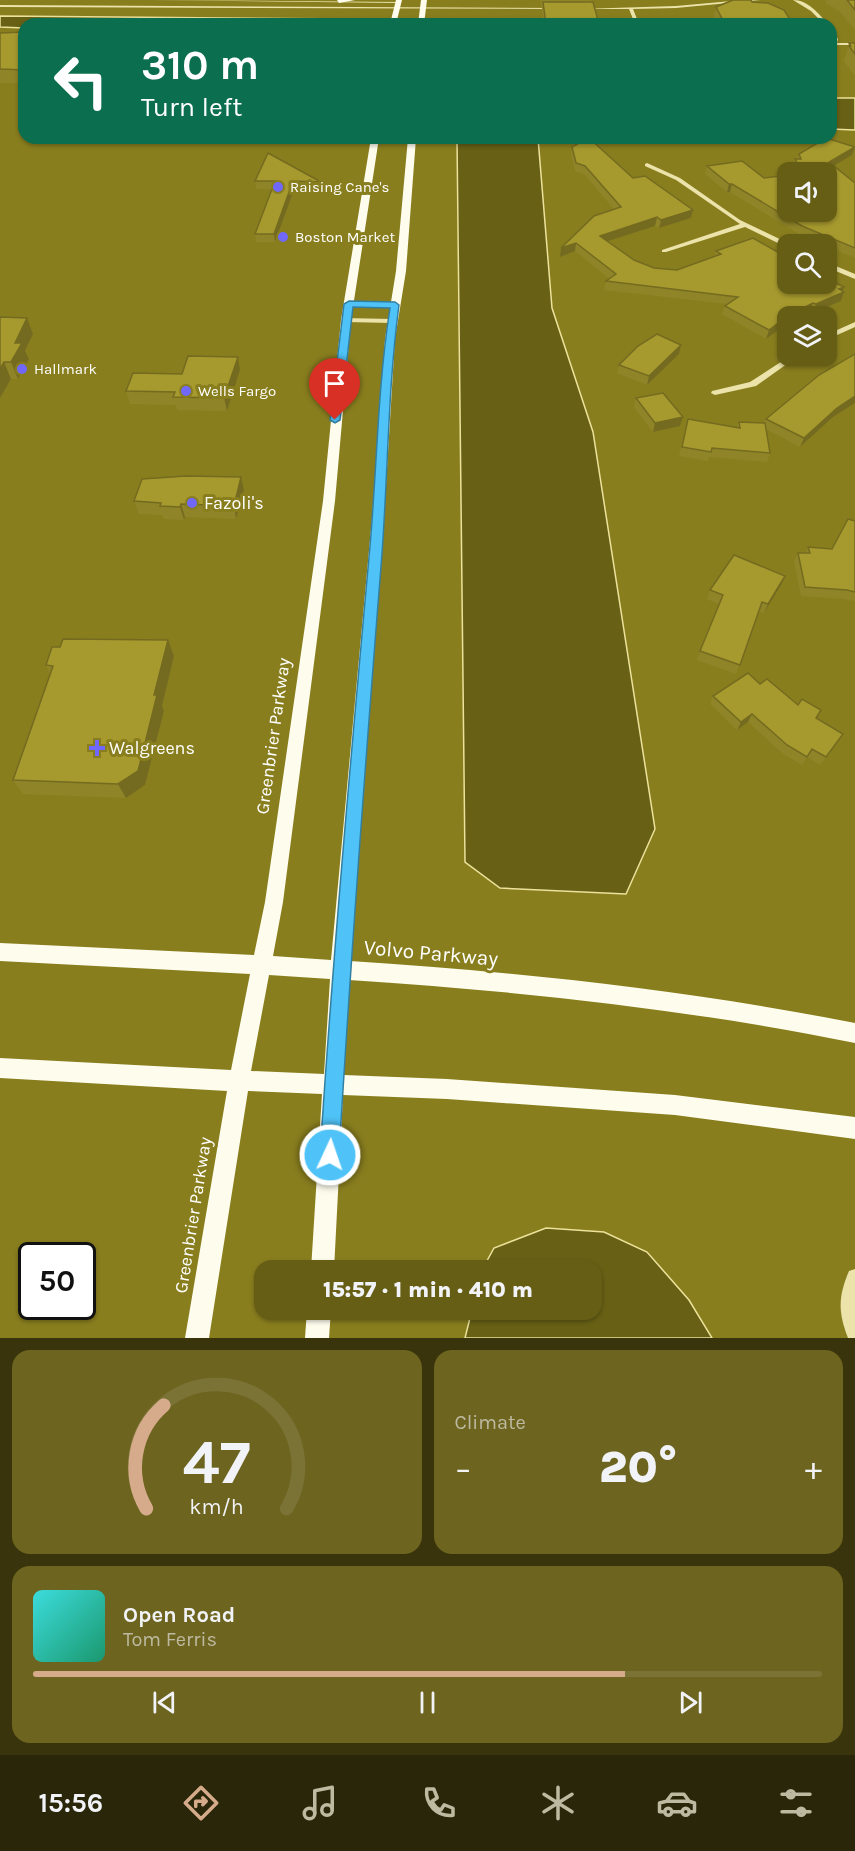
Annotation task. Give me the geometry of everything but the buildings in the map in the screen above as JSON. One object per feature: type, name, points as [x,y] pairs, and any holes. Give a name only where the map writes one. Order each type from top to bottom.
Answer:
[{"type":"main road","points":[[339,1],[352,0]]},
{"type":"main road","name":"Greenbrier Parkway","points":[[197,1338],[239,1081],[279,868],[329,501],[347,312],[374,144]]},
{"type":"main road","points":[[323,1260],[340,970],[392,321],[401,271],[412,144]]},
{"type":"main road","name":"Volvo Parkway","points":[[0,952],[340,970],[602,992],[786,1019],[855,1033]]},
{"type":"main road","points":[[0,1068],[447,1089],[675,1105],[855,1128]]},
{"type":"main road","points":[[317,1338],[318,1320]]},
{"type":"street","points":[[152,0],[339,1],[398,4]]},
{"type":"street","points":[[580,4],[691,0]]},
{"type":"street","points":[[572,9],[631,9],[758,0]]},
{"type":"street","points":[[796,0],[821,18]]},
{"type":"street","points":[[0,6],[557,3]]},
{"type":"street","points":[[424,4],[561,9]]},
{"type":"street","points":[[631,9],[635,18]]},
{"type":"street","points":[[837,46],[855,44]]},
{"type":"street","points":[[647,165],[678,179],[702,198],[744,225],[777,241]]},
{"type":"street","points":[[664,251],[744,225]]},
{"type":"street","points":[[837,269],[855,277]]},
{"type":"street","points":[[347,312],[395,305]]},
{"type":"street","points":[[347,312],[392,321]]},
{"type":"street","points":[[837,333],[855,324]]},
{"type":"street","points":[[715,393],[753,384],[779,366]]},
{"type":"street","points":[[855,1277],[848,1291],[846,1304],[855,1335]]},
{"type":"shaded area","points":[[0,16],[238,18],[18,18],[18,28],[0,27]]},
{"type":"shaded area","points":[[837,98],[855,98],[855,130],[837,129]]},
{"type":"shaded area","points":[[457,144],[538,144],[552,308],[593,432],[655,829],[626,894],[500,888],[465,862]]},
{"type":"shaded area","points":[[546,1228],[604,1232],[647,1252],[689,1300],[712,1338],[465,1338],[470,1320],[602,1320],[602,1260],[487,1260],[494,1248]]},
{"type":"place","name":"Raising Cane's","points":[[278,187]]},
{"type":"place","name":"Boston Market","points":[[283,237]]},
{"type":"place","name":"Hallmark","points":[[22,369]]},
{"type":"place","name":"Wells Fargo","points":[[186,391]]},
{"type":"place","name":"Fazoli's","points":[[192,503]]},
{"type":"place","name":"Walgreens","points":[[97,748]]},
{"type":"route","points":[[330,1155],[340,970],[378,518],[390,339],[395,305],[349,304],[335,420]]}]
